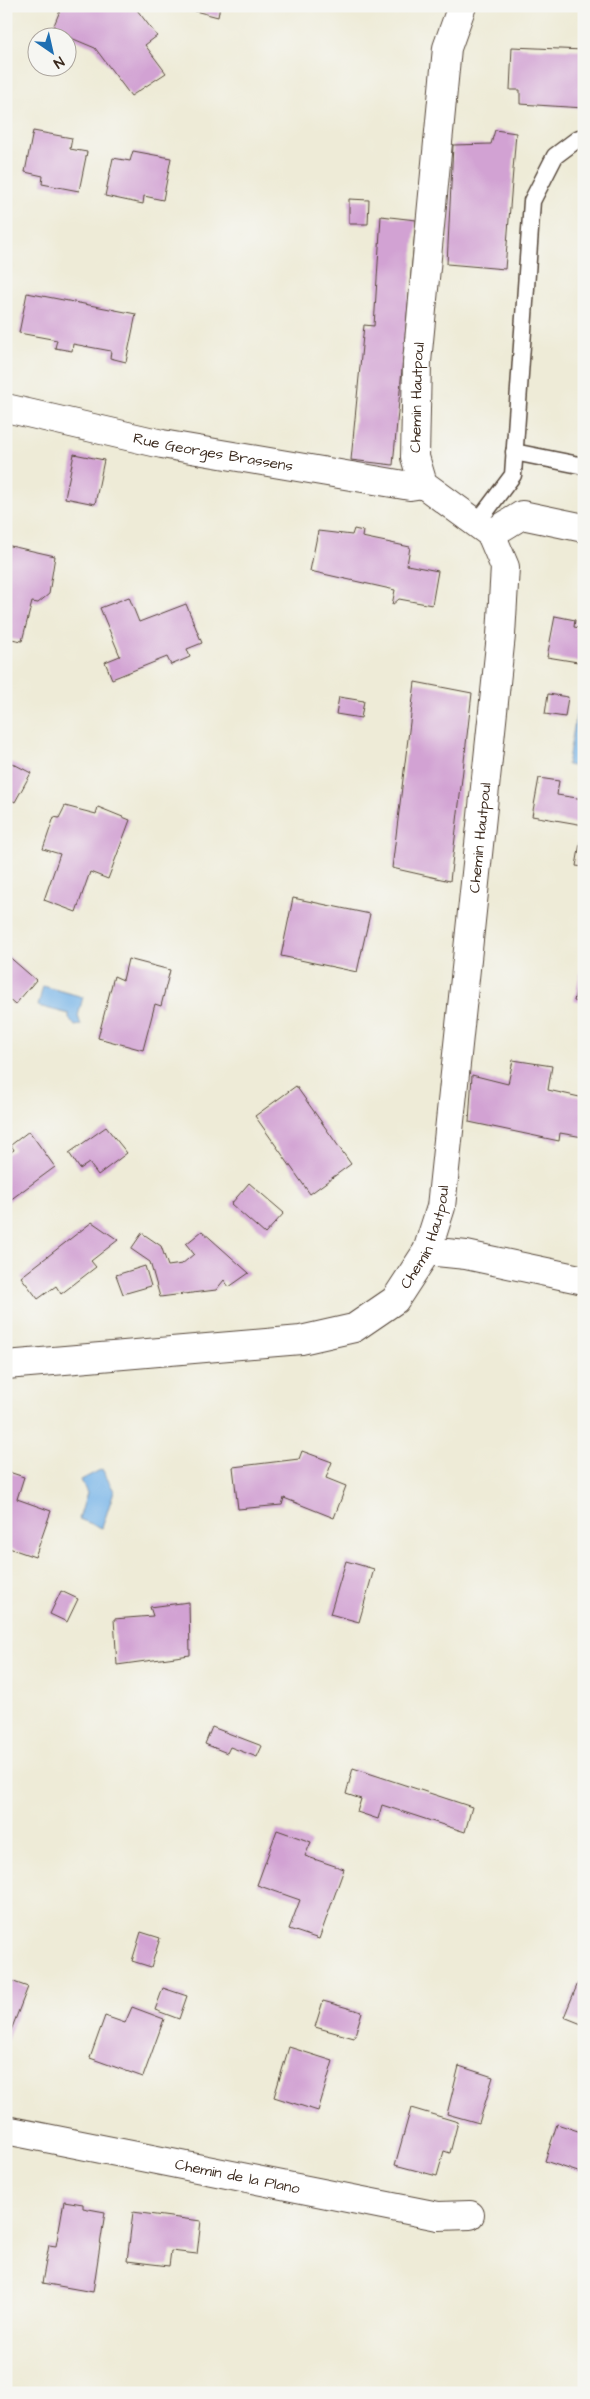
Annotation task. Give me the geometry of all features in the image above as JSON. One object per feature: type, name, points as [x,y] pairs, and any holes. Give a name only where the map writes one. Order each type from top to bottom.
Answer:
[{"type":"street","name":"Chemin Hautpoul","points":[[423,484],[415,457],[417,362],[447,48],[462,6]]},
{"type":"street","name":"Rue Georges Brassens","points":[[6,408],[162,444],[410,486],[423,484]]},
{"type":"street","points":[[423,484],[484,528],[522,515],[584,528]]},
{"type":"street","name":"Chemin Hautpoul","points":[[6,1365],[301,1340],[354,1328],[395,1300],[428,1251],[441,1207],[501,635],[505,567],[484,528]]},
{"type":"street","points":[[428,1251],[466,1255],[584,1280]]},
{"type":"street","name":"Chemin de la Plano","points":[[6,2130],[438,2216],[470,2215]]},
{"type":"lane","points":[[484,528],[513,475],[532,201],[555,156],[579,138],[584,137]]},
{"type":"lane","points":[[514,452],[584,466]]},
{"type":"water","points":[[579,701],[584,702],[584,768],[567,765]]},
{"type":"water","points":[[43,986],[83,997],[78,1016],[81,1025],[75,1026],[69,1018],[69,1014],[38,1006]]},
{"type":"water","points":[[102,1469],[114,1491],[102,1528],[79,1519],[87,1493],[81,1480]]},
{"type":"building","points":[[62,6],[134,6],[157,36],[145,45],[166,73],[131,96],[95,48],[78,41],[78,28],[53,28]]},
{"type":"building","points":[[197,6],[220,6],[218,17],[195,11]]},
{"type":"building","points":[[512,47],[584,50],[584,108],[520,104],[520,90],[510,90]]},
{"type":"building","points":[[495,130],[516,133],[505,269],[447,264],[453,145],[491,144]]},
{"type":"building","points":[[33,131],[72,138],[70,149],[87,152],[79,191],[42,184],[43,176],[25,172]]},
{"type":"building","points":[[133,151],[171,158],[163,200],[144,196],[143,204],[105,196],[113,158],[130,161]]},
{"type":"building","points":[[349,199],[369,200],[368,224],[349,224]]},
{"type":"building","points":[[381,216],[416,220],[393,465],[351,460],[364,325],[374,326]]},
{"type":"building","points":[[27,293],[136,314],[126,362],[110,358],[111,351],[73,344],[72,351],[55,348],[57,340],[19,333]]},
{"type":"building","points":[[74,454],[104,460],[95,504],[65,498]]},
{"type":"building","points":[[354,529],[363,531],[362,537],[410,547],[407,565],[438,571],[432,605],[399,599],[392,605],[395,590],[310,571],[318,531],[352,535]]},
{"type":"building","points":[[6,545],[55,556],[49,594],[38,603],[32,602],[22,641],[6,638]]},
{"type":"building","points":[[129,597],[139,622],[186,604],[202,643],[187,649],[190,657],[171,665],[167,657],[112,679],[105,662],[120,656],[100,608]]},
{"type":"building","points":[[555,616],[575,620],[574,627],[584,629],[584,663],[547,657]]},
{"type":"building","points":[[415,682],[472,693],[450,881],[392,868]]},
{"type":"building","points":[[548,694],[568,697],[565,717],[545,714]]},
{"type":"building","points":[[339,697],[364,701],[361,718],[336,714]]},
{"type":"building","points":[[6,760],[31,773],[15,802],[6,797]]},
{"type":"building","points":[[539,778],[559,781],[557,795],[584,799],[584,825],[532,816]]},
{"type":"building","points":[[65,806],[96,814],[98,807],[130,820],[108,879],[90,872],[76,912],[44,900],[60,854],[43,849],[54,817],[59,818]]},
{"type":"building","points":[[584,826],[584,867],[576,866]]},
{"type":"building","points":[[293,898],[370,914],[357,972],[281,956]]},
{"type":"building","points":[[6,954],[36,980],[15,1005],[6,997]]},
{"type":"building","points":[[128,959],[170,970],[161,1006],[155,1004],[143,1050],[98,1038],[114,976],[123,980]]},
{"type":"building","points":[[584,959],[584,1003],[574,1001]]},
{"type":"building","points":[[513,1060],[552,1066],[548,1090],[584,1098],[583,1137],[560,1133],[559,1141],[469,1122],[472,1075],[508,1084]]},
{"type":"building","points":[[296,1086],[351,1164],[310,1194],[255,1116]]},
{"type":"building","points":[[106,1127],[127,1153],[98,1175],[89,1163],[80,1169],[69,1153]]},
{"type":"building","points":[[29,1131],[55,1167],[6,1203],[6,1155],[14,1150],[11,1145]]},
{"type":"building","points":[[249,1183],[284,1213],[265,1234],[231,1204]]},
{"type":"building","points":[[92,1222],[118,1240],[91,1261],[96,1267],[61,1294],[56,1286],[38,1299],[21,1277]]},
{"type":"building","points":[[202,1231],[249,1273],[229,1287],[224,1280],[216,1290],[160,1297],[150,1262],[131,1249],[142,1233],[161,1246],[168,1266],[182,1264],[194,1254],[186,1244]]},
{"type":"building","points":[[145,1266],[151,1286],[123,1294],[116,1275]]},
{"type":"building","points":[[302,1451],[332,1462],[326,1478],[346,1486],[334,1518],[284,1498],[282,1505],[238,1509],[233,1467],[299,1459]]},
{"type":"building","points":[[6,1471],[24,1477],[17,1499],[51,1511],[35,1557],[6,1547]]},
{"type":"building","points":[[346,1561],[374,1569],[359,1622],[330,1614]]},
{"type":"building","points":[[61,1591],[78,1599],[67,1622],[50,1614]]},
{"type":"building","points":[[189,1602],[190,1655],[117,1665],[114,1619],[153,1616],[150,1607]]},
{"type":"building","points":[[212,1727],[262,1746],[257,1757],[230,1747],[227,1753],[205,1744]]},
{"type":"building","points":[[353,1768],[472,1807],[465,1832],[382,1805],[378,1819],[357,1812],[361,1799],[346,1794]]},
{"type":"building","points":[[277,1830],[311,1842],[305,1856],[344,1869],[319,1939],[289,1929],[300,1900],[257,1885]]},
{"type":"building","points":[[141,1932],[160,1938],[151,1967],[132,1961]]},
{"type":"building","points":[[8,1980],[28,1987],[6,2043],[6,1985]]},
{"type":"building","points":[[578,1983],[584,1985],[584,2025],[564,2017]]},
{"type":"building","points":[[163,1988],[187,1996],[179,2019],[155,2010]]},
{"type":"building","points":[[323,2001],[362,2012],[354,2038],[315,2027]]},
{"type":"building","points":[[132,2007],[164,2019],[143,2077],[90,2058],[105,2016],[125,2023]]},
{"type":"building","points":[[289,2047],[333,2061],[318,2111],[274,2097]]},
{"type":"building","points":[[459,2066],[493,2077],[479,2123],[447,2114]]},
{"type":"building","points":[[411,2108],[458,2122],[450,2153],[444,2151],[437,2176],[395,2165]]},
{"type":"building","points":[[557,2124],[584,2133],[584,2174],[545,2161]]},
{"type":"building","points":[[64,2201],[83,2204],[83,2208],[105,2212],[93,2292],[42,2283],[49,2245],[56,2246]]},
{"type":"building","points":[[133,2212],[201,2221],[197,2254],[171,2251],[169,2266],[127,2261]]}]
